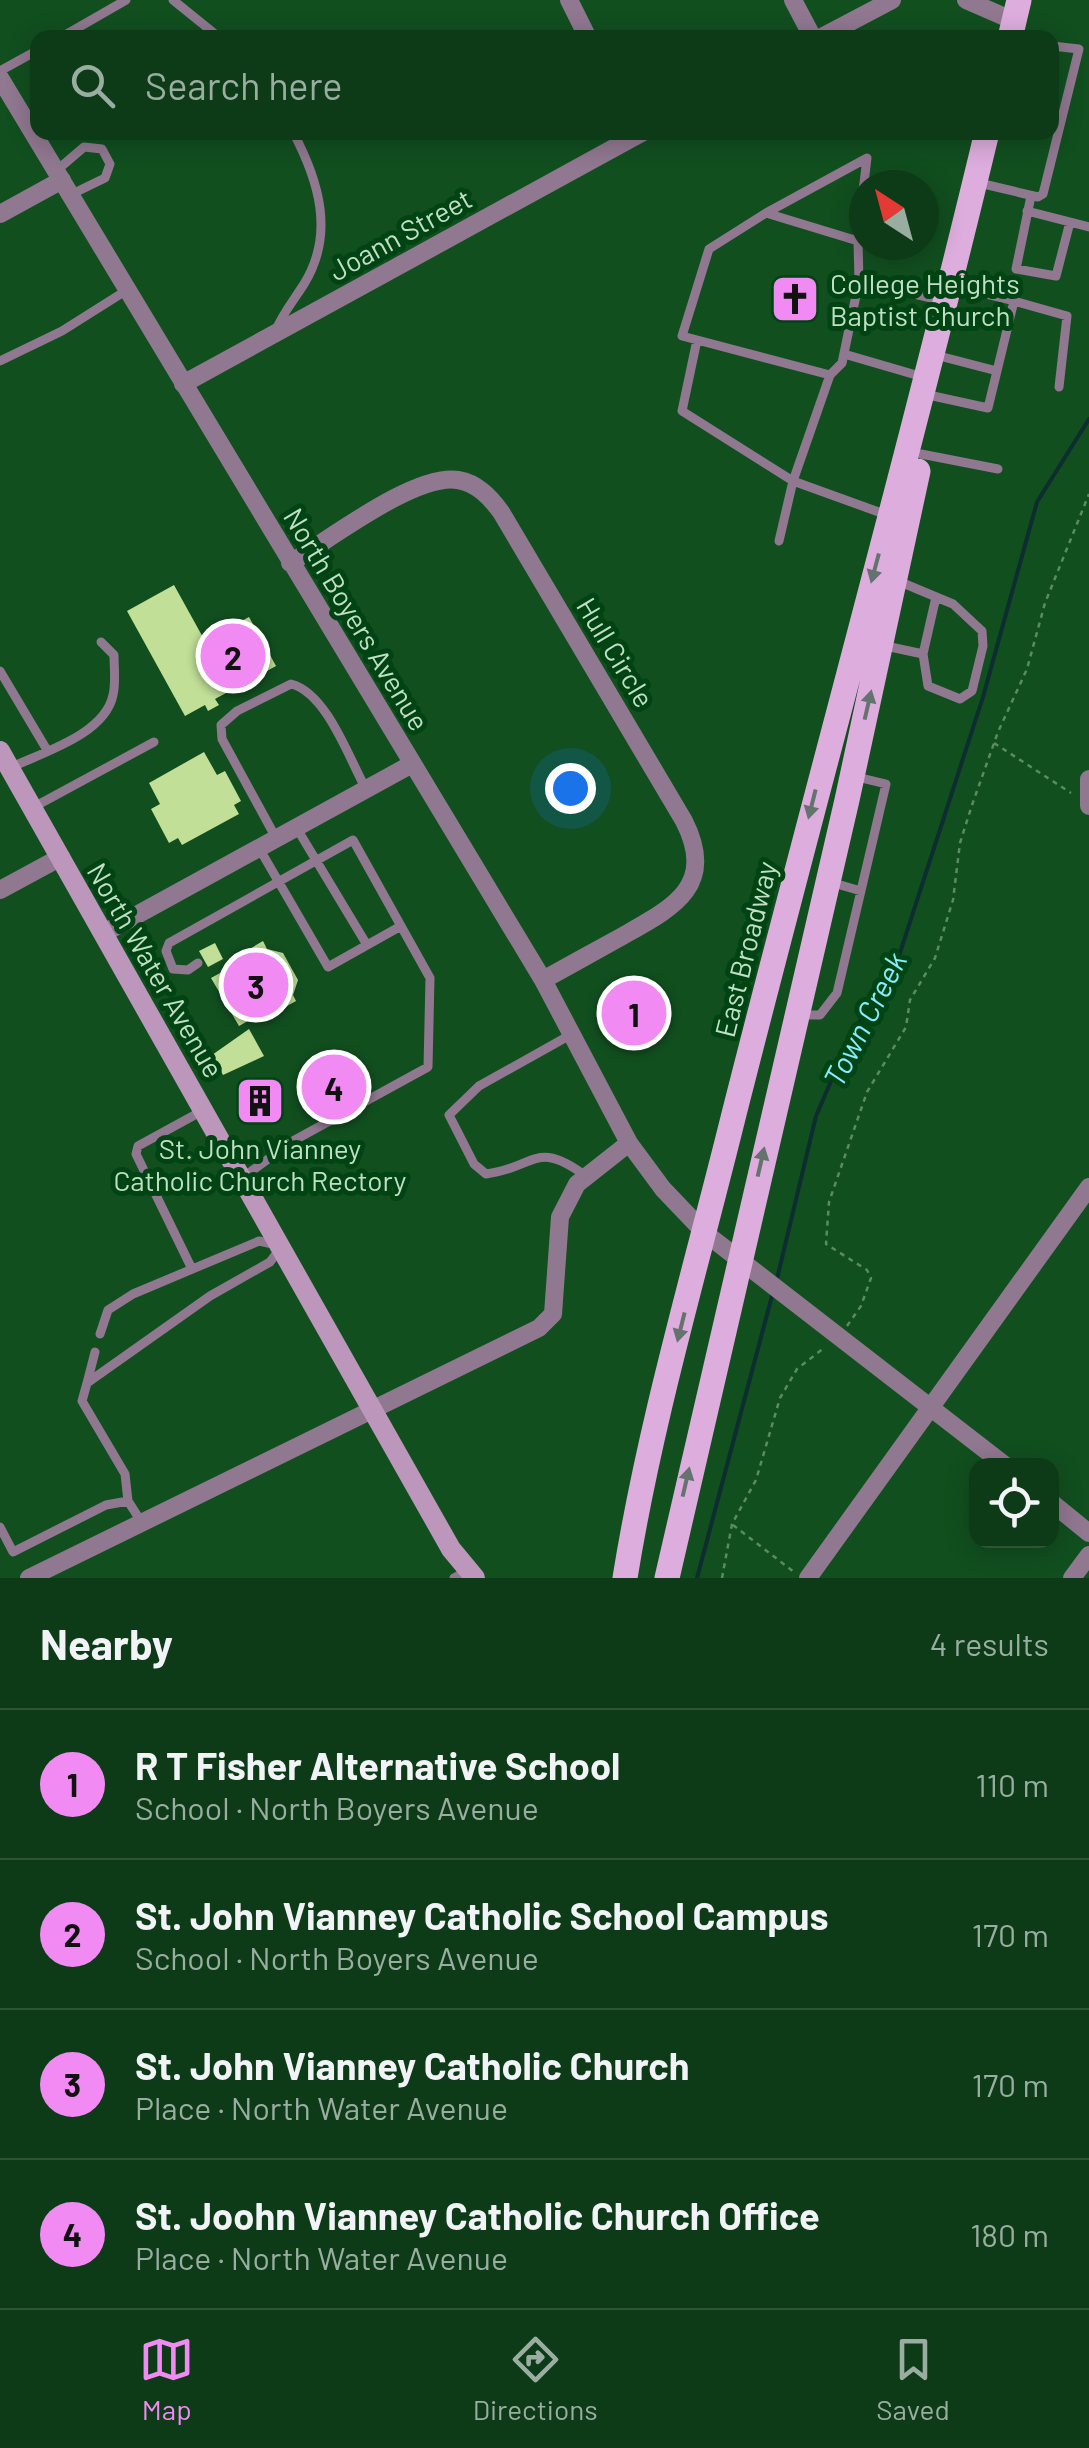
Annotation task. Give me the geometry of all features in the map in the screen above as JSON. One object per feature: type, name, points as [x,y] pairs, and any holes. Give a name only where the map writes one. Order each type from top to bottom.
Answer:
[{"type":"main road","name":"East Broadway","points":[[625,1578],[638,1502],[704,1232],[868,642],[896,580],[949,293],[986,140]]},
{"type":"main road","name":"East Broadway","points":[[667,1578],[852,776],[868,642],[889,516],[936,370]]},
{"type":"main road","name":"North Water Avenue","points":[[3,757],[465,1576]]},
{"type":"street","points":[[569,0],[584,30]]},
{"type":"street","points":[[792,0],[811,30]]},
{"type":"street","points":[[832,30],[892,0]]},
{"type":"street","points":[[966,0],[1015,19]]},
{"type":"street","name":"North Boyers Avenue","points":[[0,75],[30,126]]},
{"type":"street","name":"North Boyers Avenue","points":[[38,140],[543,980],[629,1143],[663,1190],[704,1232],[996,1458]]},
{"type":"street","name":"Joann Street","points":[[183,384],[627,140]]},
{"type":"street","points":[[0,214],[63,182]]},
{"type":"street","name":"Hull Circle","points":[[290,563],[407,492],[442,479],[477,487],[501,512],[684,820],[697,858],[691,881],[671,910],[543,980]]},
{"type":"street","points":[[104,933],[412,764]]},
{"type":"street","points":[[1087,804],[1089,778]]},
{"type":"street","points":[[0,890],[61,857]]},
{"type":"street","points":[[29,1578],[539,1328],[553,1314],[560,1217],[578,1184],[629,1143]]},
{"type":"street","points":[[808,1578],[929,1404],[1089,1187]]},
{"type":"street","points":[[1059,1508],[1089,1533]]},
{"type":"street","points":[[1072,1578],[1089,1554]]},
{"type":"lane","points":[[74,30],[126,0]]},
{"type":"lane","points":[[173,0],[210,30]]},
{"type":"lane","points":[[1059,47],[1084,49],[1059,137]]},
{"type":"lane","points":[[0,75],[30,55]]},
{"type":"lane","points":[[274,334],[305,282],[321,240],[318,190],[296,140]]},
{"type":"lane","points":[[976,182],[1030,196],[1043,194],[1058,140]]},
{"type":"lane","points":[[84,147],[102,149],[110,164],[105,178],[63,182],[84,147]]},
{"type":"lane","points":[[830,375],[682,336],[709,249],[867,158],[866,170]]},
{"type":"lane","points":[[1030,196],[1014,268],[1052,279],[1070,222]]},
{"type":"lane","points":[[1027,211],[1089,228]]},
{"type":"lane","points":[[766,213],[849,239]]},
{"type":"lane","points":[[779,541],[793,481],[830,375],[842,363],[858,281],[857,260]]},
{"type":"lane","points":[[858,281],[1014,301],[1067,316],[1059,387]]},
{"type":"lane","points":[[0,361],[62,331],[127,290]]},
{"type":"lane","points":[[936,370],[988,408],[1014,301]]},
{"type":"lane","points":[[697,340],[682,411],[793,481],[889,516]]},
{"type":"lane","points":[[844,354],[936,370],[997,371]]},
{"type":"lane","points":[[921,454],[998,469]]},
{"type":"lane","points":[[896,580],[953,604],[982,631],[983,646],[972,691],[960,698],[928,686],[924,654],[936,597]]},
{"type":"lane","points":[[3,757],[47,750],[103,717],[113,697],[114,655],[102,642]]},
{"type":"lane","points":[[868,642],[924,654]]},
{"type":"lane","points":[[0,671],[47,750]]},
{"type":"lane","points":[[276,838],[222,739],[221,726],[237,711],[291,684],[303,687],[324,713],[366,789]]},
{"type":"lane","points":[[32,808],[154,742]]},
{"type":"lane","points":[[796,1014],[816,1018],[832,1003],[886,784],[852,776]]},
{"type":"lane","points":[[296,827],[367,945]]},
{"type":"lane","points":[[198,963],[188,970],[173,969],[166,951],[170,943],[353,840],[430,978],[428,1068],[282,1147],[242,1178]]},
{"type":"lane","points":[[259,848],[328,966],[401,926]]},
{"type":"lane","points":[[828,882],[861,890]]},
{"type":"lane","points":[[572,1034],[479,1086],[449,1115],[474,1164],[486,1174],[522,1160],[548,1157],[562,1159],[587,1177]]},
{"type":"lane","points":[[191,1266],[136,1154],[138,1146],[204,1110]]},
{"type":"lane","points":[[86,1382],[194,1307],[270,1262],[282,1246],[258,1241],[230,1256],[191,1266],[108,1310],[100,1334]]},
{"type":"lane","points":[[95,1352],[82,1401],[125,1474],[128,1502],[142,1523]]},
{"type":"lane","points":[[0,1527],[14,1552],[106,1505],[128,1502]]},
{"type":"path","points":[[722,1578],[732,1524],[756,1480],[772,1418],[790,1378],[840,1335],[861,1306],[870,1278],[866,1270],[826,1244],[829,1202],[866,1092],[906,1026],[910,1000],[935,958],[953,900],[960,843],[994,743],[1027,669],[1045,603],[1089,494]]},
{"type":"path","points":[[994,743],[1087,804]]},
{"type":"path","points":[[732,1524],[790,1569]]},
{"type":"building","points":[[174,585],[205,641],[249,617],[276,666],[215,699],[219,705],[208,711],[205,705],[185,716],[127,611]]},
{"type":"building","points":[[204,752],[217,775],[225,771],[241,801],[234,805],[239,814],[182,845],[178,838],[169,843],[151,809],[160,804],[149,783]]},
{"type":"building","points":[[263,941],[267,949],[283,953],[298,980],[293,995],[296,1001],[269,1016],[260,1000],[251,1005],[257,1016],[239,1026],[211,978],[231,967],[237,977],[245,973],[236,957]]},
{"type":"building","points":[[215,943],[223,959],[208,967],[199,951]]},
{"type":"building","points":[[249,1029],[264,1056],[223,1075],[212,1055]]},
{"type":"building","points":[[335,1058],[343,1072],[349,1069],[356,1081],[349,1085],[358,1099],[331,1113],[309,1072]]},
{"type":"building","name":"St. John Vianney Catholic Church Rectory","points":[[262,1082],[275,1105],[254,1116],[245,1098],[251,1095],[248,1089]]},
{"type":"waterway","name":"Town Creek","points":[[776,1283],[816,1116],[851,1035],[897,962],[983,697],[1037,502],[1089,419]]},
{"type":"waterway","name":"Town Creek","points":[[697,1578],[773,1292]]},
{"type":"place","name":"College Heights Baptist Church","points":[[795,299]]},
{"type":"place","name":"St. John Vianney Catholic School Campus","points":[[233,656]]},
{"type":"place","name":"St. John Vianney Catholic Church","points":[[256,985]]},
{"type":"place","name":"R T Fisher Alternative School","points":[[634,1013]]},
{"type":"place","name":"St. Joohn Vianney Catholic Church Office","points":[[334,1087]]},
{"type":"place","name":"St. John Vianney Catholic Church Rectory","points":[[260,1101]]}]
